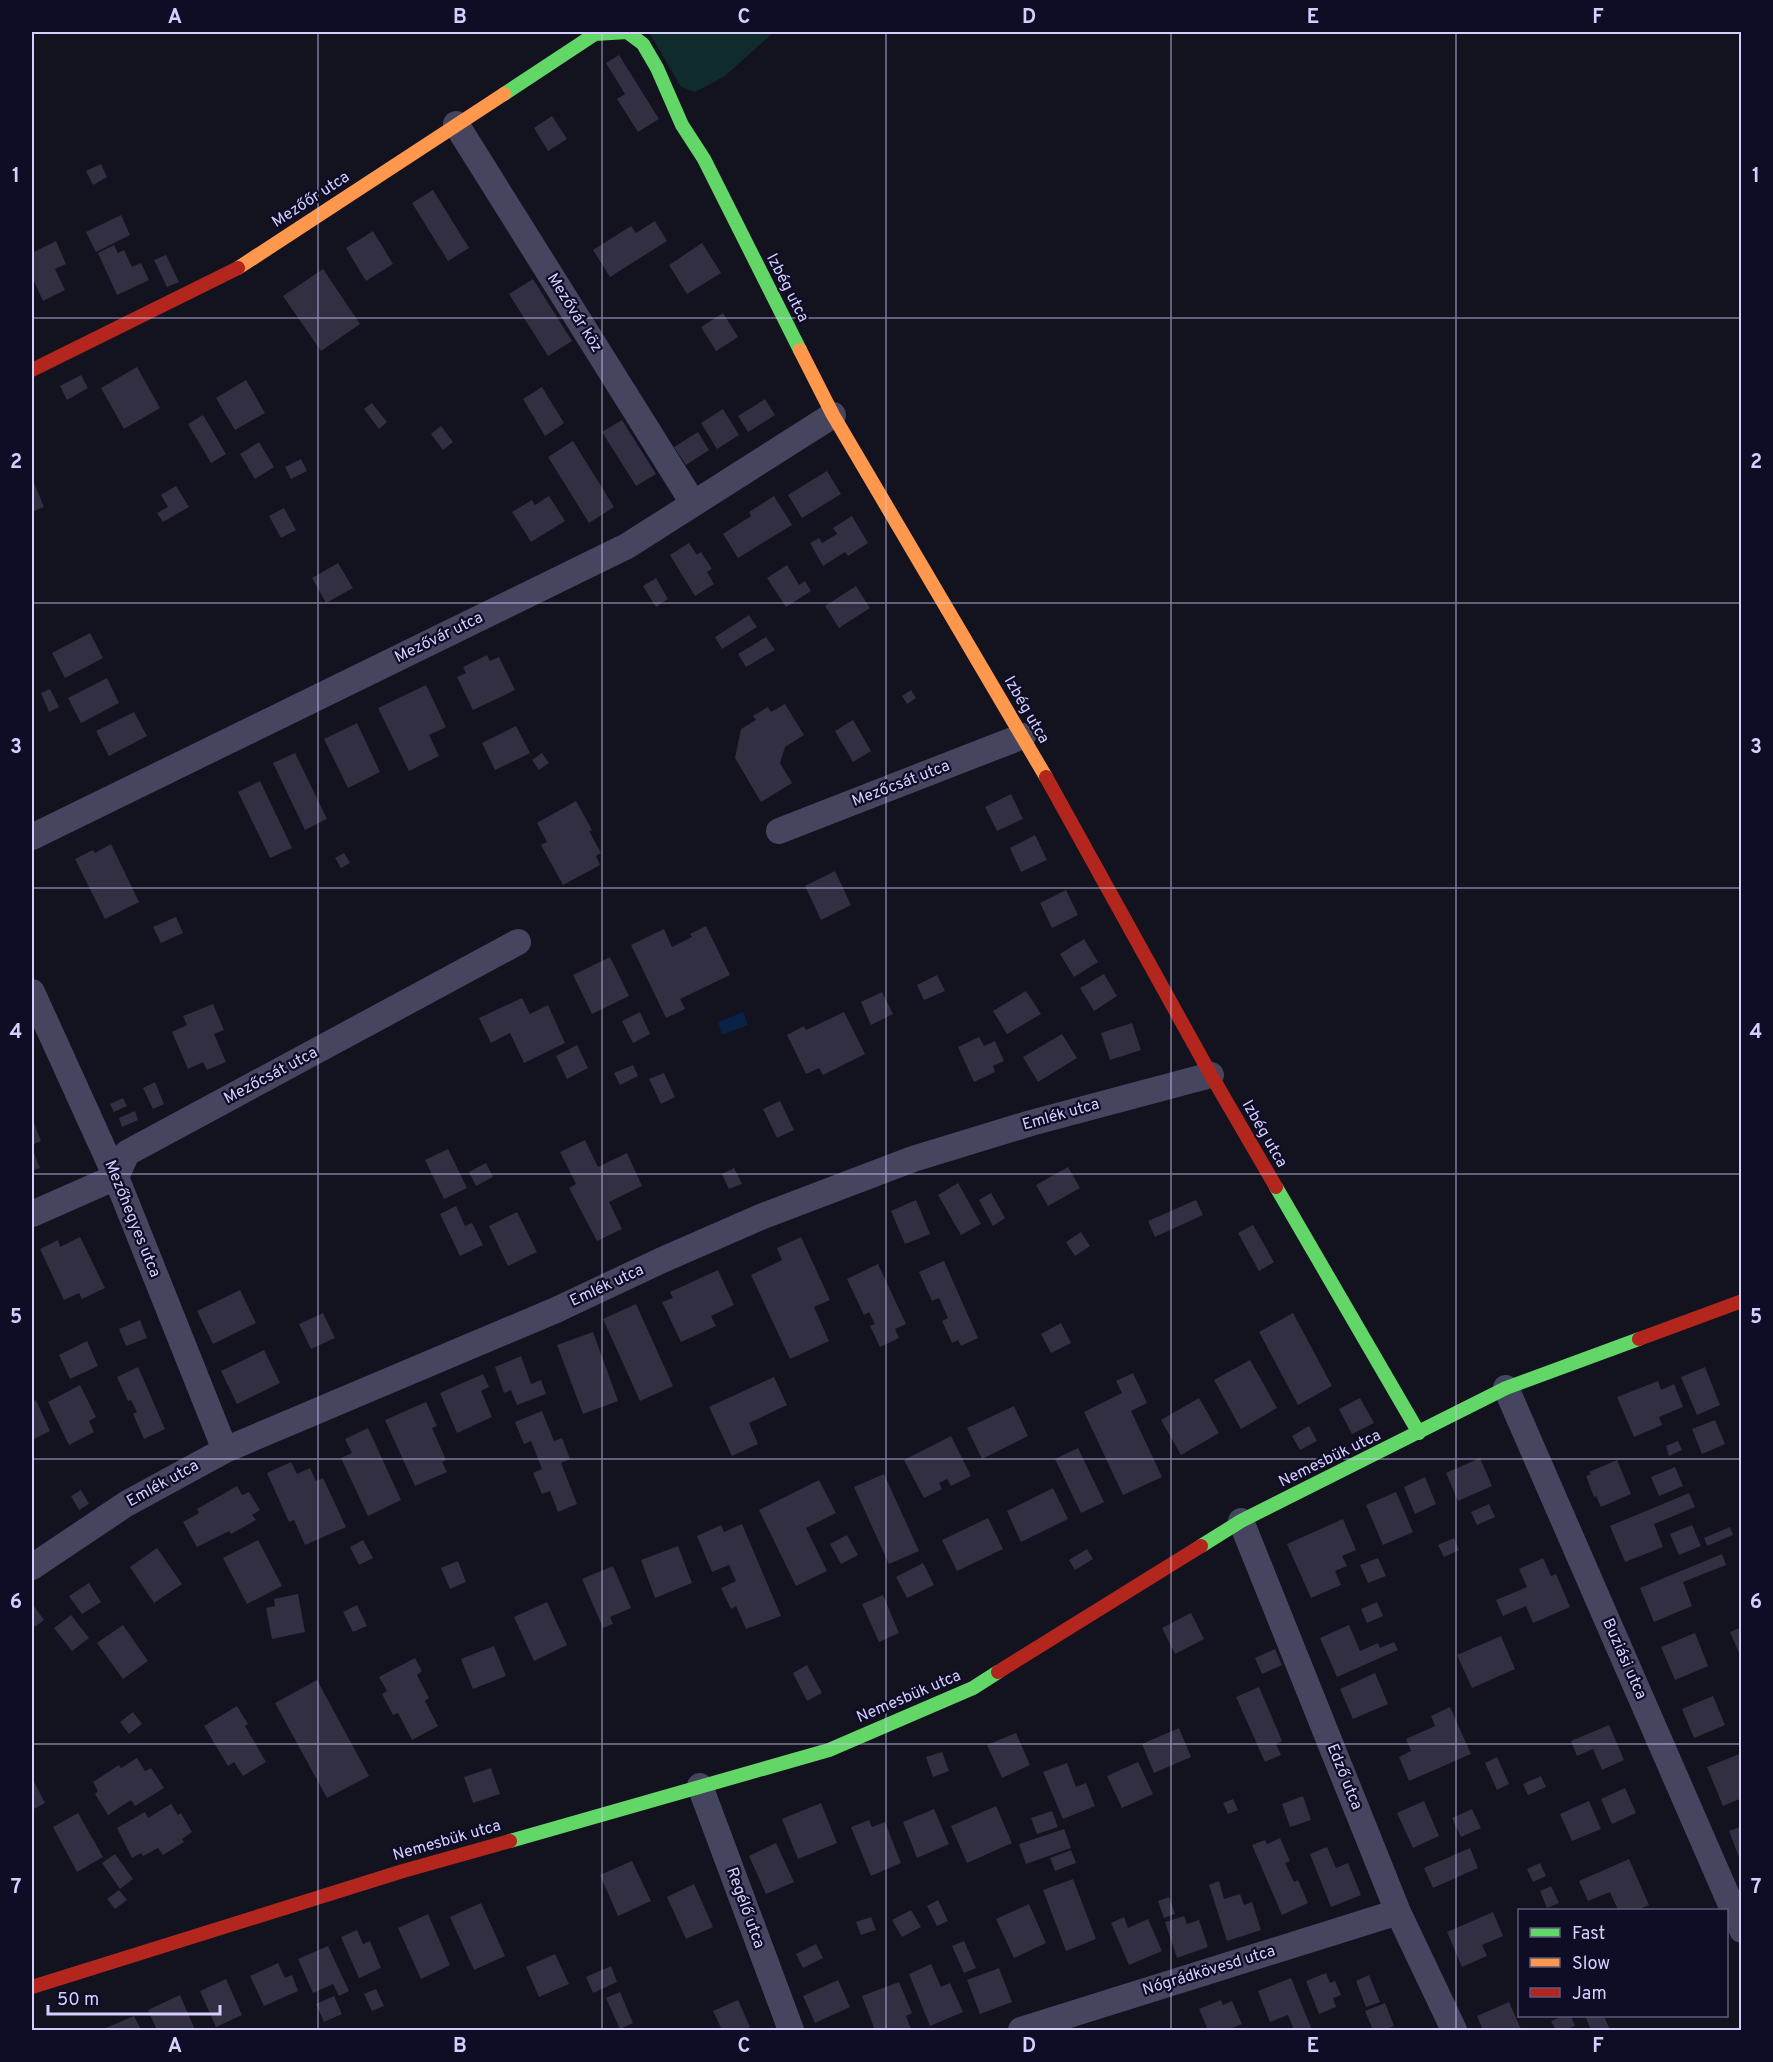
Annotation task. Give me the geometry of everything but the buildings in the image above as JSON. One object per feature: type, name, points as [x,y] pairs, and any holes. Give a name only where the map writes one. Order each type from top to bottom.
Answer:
[{"type":"street","name":"Izbég utca","points":[[595,34],[627,32],[643,44],[657,68],[682,125],[704,159],[833,415],[1023,736],[1211,1075],[1419,1433]]},
{"type":"street","name":"Mezőőr utca","points":[[32,370],[228,274],[595,34]]},
{"type":"street","name":"Mezővár köz","points":[[456,124],[693,503]]},
{"type":"street","name":"Mezővár utca","points":[[32,837],[627,546],[833,415]]},
{"type":"street","name":"Mezőcsát utca","points":[[779,831],[1023,736]]},
{"type":"street","name":"Mezőcsát utca","points":[[116,1177],[127,1153],[518,942]]},
{"type":"street","name":"Mezőhegyes utca","points":[[32,992],[116,1177],[225,1450]]},
{"type":"street","name":"Emlék utca","points":[[32,1567],[126,1504],[225,1450],[556,1310],[763,1216],[913,1159],[1031,1123],[1211,1075]]},
{"type":"street","points":[[32,1214],[116,1177]]},
{"type":"street","name":"Nemesbük utca","points":[[32,1987],[403,1871],[829,1750],[973,1688],[1241,1521],[1506,1388],[1742,1301]]},
{"type":"street","name":"Buziási utca","points":[[1506,1388],[1742,1930]]},
{"type":"street","name":"Edző utca","points":[[1241,1521],[1398,1912],[1454,2031]]},
{"type":"street","name":"Regélő utca","points":[[700,1786],[791,2031]]},
{"type":"street","name":"Nógrádkövesd utca","points":[[1021,2031],[1398,1912]]},
{"type":"green space","points":[[649,32],[774,32],[725,76],[695,92],[681,87]]},
{"type":"water","points":[[743,1012],[748,1025],[722,1035],[718,1022]]},
{"type":"traffic: fast","points":[[504,94],[595,34],[627,32],[643,44],[657,68],[682,125],[704,159],[800,350]]},
{"type":"traffic: fast","points":[[1276,1187],[1419,1433]]},
{"type":"traffic: fast","points":[[1201,1546],[1241,1521],[1506,1388],[1639,1339]]},
{"type":"traffic: fast","points":[[510,1841],[829,1750],[973,1688],[998,1672]]},
{"type":"traffic: slow","points":[[238,268],[504,94]]},
{"type":"traffic: slow","points":[[800,350],[833,415],[1046,777]]},
{"type":"traffic: jam","points":[[32,370],[238,268]]},
{"type":"traffic: jam","points":[[1046,777],[1211,1075],[1276,1187]]},
{"type":"traffic: jam","points":[[1639,1339],[1742,1301]]},
{"type":"traffic: jam","points":[[998,1672],[1201,1546]]},
{"type":"traffic: jam","points":[[32,1987],[403,1871],[510,1841]]}]
